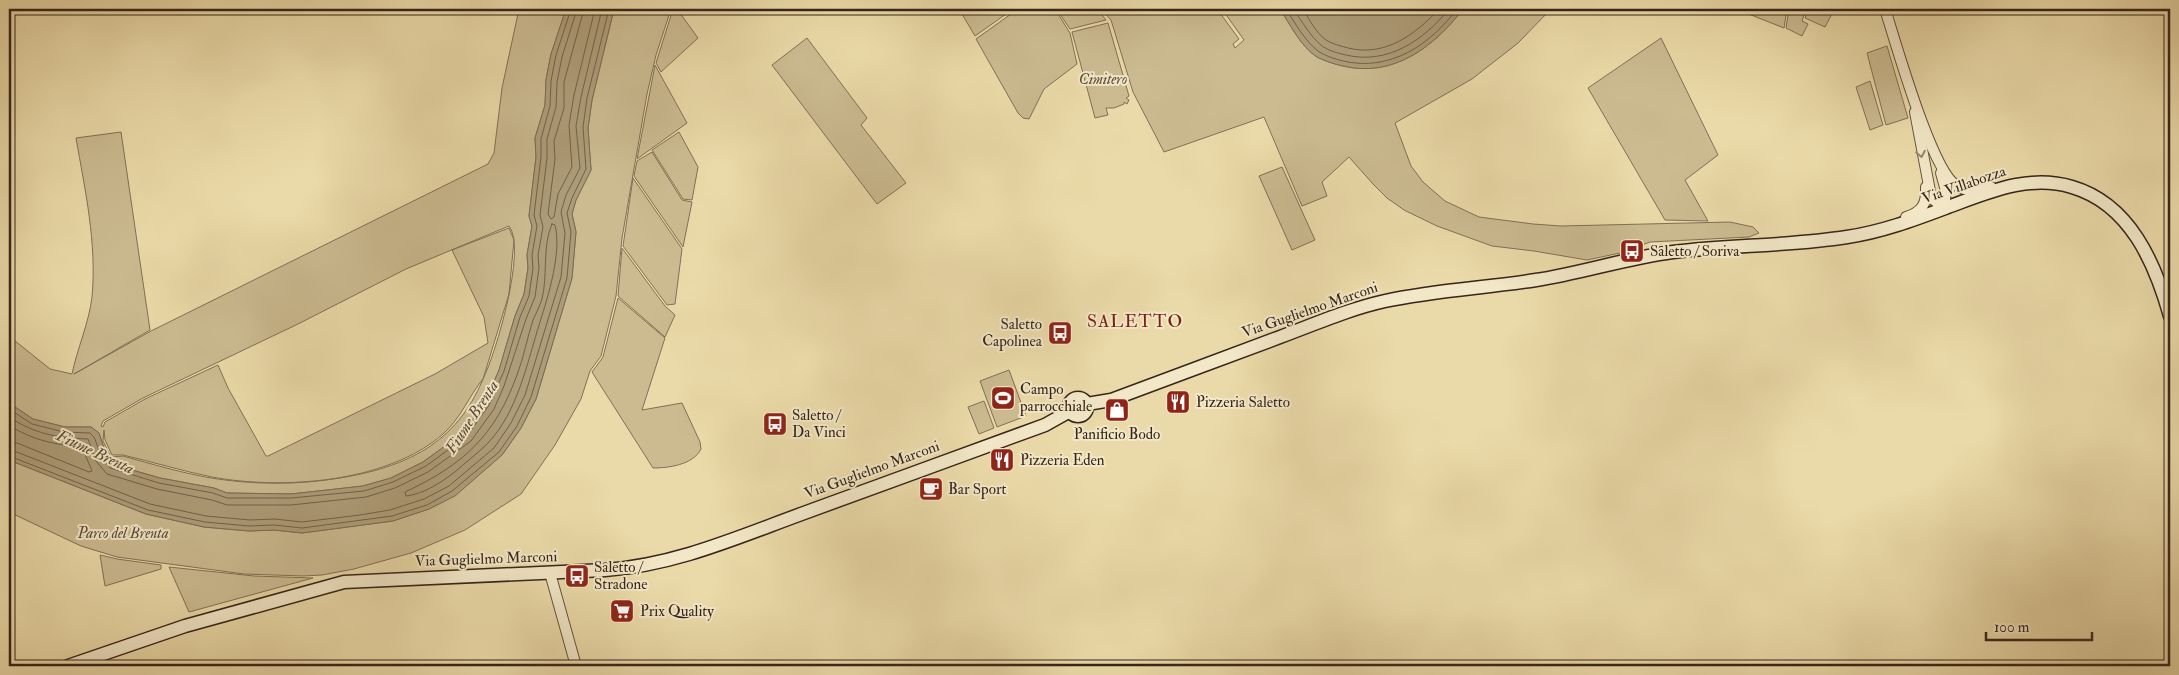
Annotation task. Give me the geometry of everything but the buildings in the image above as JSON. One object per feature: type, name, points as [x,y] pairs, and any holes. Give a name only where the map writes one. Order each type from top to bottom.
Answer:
[{"type":"main road","name":"Via Villabozza","points":[[1699,250],[1848,237],[1875,231],[1944,209],[2000,188],[2036,182],[2056,183],[2080,190],[2105,204],[2132,229],[2144,246],[2162,290],[2170,316]]},
{"type":"main road","name":"Via Guglielmo Marconi","points":[[68,666],[185,626],[344,582],[622,569],[672,560],[700,552],[1045,425],[1070,411],[1076,416],[1082,415],[1086,412],[1087,404],[1111,400],[1338,315],[1383,302],[1424,294],[1535,280],[1570,274],[1632,258],[1699,250]]},
{"type":"street","points":[[1885,9],[1912,97],[1936,155],[1948,178],[1957,187],[1969,190],[1982,189],[2018,180],[2036,182]]},
{"type":"street","points":[[1912,97],[1926,176],[1934,200],[1944,209]]},
{"type":"street","points":[[1936,155],[1946,191],[1944,209]]},
{"type":"street","points":[[1875,231],[1922,208],[1926,198],[1926,176]]},
{"type":"street","points":[[550,573],[576,666]]},
{"type":"green space","points":[[519,9],[566,9],[551,54],[546,80],[545,105],[535,138],[536,157],[529,216],[532,226],[527,255],[528,268],[524,294],[515,316],[499,370],[485,403],[463,433],[423,462],[391,478],[363,486],[291,494],[227,493],[214,488],[160,478],[111,464],[99,433],[91,427],[65,427],[33,419],[9,403],[9,336],[50,369],[72,374],[88,316],[92,297],[92,237],[76,138],[121,132],[150,330],[74,374],[151,331],[488,164],[494,153],[502,88]],"holes":[[[509,226],[514,238],[509,228],[452,250],[484,317],[488,343],[435,374],[268,456],[266,456],[228,388],[218,365],[145,399],[105,422],[103,427],[101,426],[103,421],[143,398],[298,324],[406,269]],[[514,242],[514,256],[509,293]],[[509,294],[502,325],[489,366],[483,379]],[[483,379],[472,401],[459,420],[426,449],[407,459],[364,473],[393,463],[420,450],[443,434],[460,414]],[[104,430],[105,440],[112,455],[123,455],[212,477],[270,483],[227,480],[211,478],[123,456],[111,457],[103,441]],[[329,479],[292,483],[270,483]]]},
{"type":"green space","name":"Parco del Brenta","points":[[614,9],[671,9],[656,55],[647,94],[622,238],[616,296],[601,356],[590,371],[581,399],[555,445],[521,494],[465,530],[411,553],[354,569],[322,575],[303,576],[244,574],[117,557],[81,546],[9,512],[9,460],[146,514],[204,527],[249,531],[274,530],[302,533],[393,521],[429,509],[455,495],[502,455],[521,428],[536,399],[572,278],[576,232],[572,214],[576,200],[591,170],[588,128],[592,100]]},
{"type":"green space","points":[[673,9],[677,9],[698,38],[661,72],[656,63]]},
{"type":"green space","points":[[959,9],[1013,9],[975,36]]},
{"type":"green space","points":[[1018,9],[1055,9],[1070,33],[1077,64],[1044,89],[1029,119],[1023,118],[1018,113],[976,39]]},
{"type":"green space","points":[[1069,9],[1097,9],[1106,20],[1070,29],[1060,14]]},
{"type":"green space","points":[[1101,9],[1217,9],[1239,39],[1233,44],[1235,48],[1244,40],[1222,9],[1280,9],[1311,53],[1326,61],[1361,69],[1395,63],[1411,56],[1439,36],[1463,9],[1551,9],[1518,43],[1472,79],[1395,123],[1411,166],[1423,182],[1445,201],[1479,217],[1561,226],[1730,222],[1753,227],[1759,233],[1749,237],[1650,242],[1620,253],[1587,260],[1492,246],[1437,226],[1404,210],[1387,198],[1349,157],[1322,182],[1327,196],[1302,206],[1264,117],[1164,152],[1133,92],[1111,20]]},
{"type":"green space","points":[[1736,9],[1787,9],[1784,28]]},
{"type":"green space","points":[[1789,9],[1806,9],[1802,21],[1808,24],[1802,36],[1786,28]]},
{"type":"green space","points":[[1808,9],[1834,10],[1825,27],[1805,18]]},
{"type":"green space","name":"Cimitero","points":[[1108,23],[1129,96],[1126,98],[1129,100],[1127,104],[1124,102],[1124,104],[1114,108],[1106,108],[1108,115],[1095,118],[1072,32]]},
{"type":"green space","points":[[807,38],[867,118],[861,125],[906,183],[877,204],[772,65]]},
{"type":"green space","points":[[1661,38],[1718,155],[1685,180],[1708,221],[1665,220],[1588,88]]},
{"type":"green space","points":[[1887,46],[1908,118],[1886,125],[1867,53]]},
{"type":"green space","points":[[655,65],[687,123],[637,159]]},
{"type":"green space","points":[[1870,81],[1883,125],[1870,130],[1856,87]]},
{"type":"green space","points":[[679,132],[698,167],[692,200],[683,199],[652,150]]},
{"type":"green space","points":[[652,152],[682,200],[692,202],[683,247],[634,176],[637,161]]},
{"type":"green space","points":[[1282,167],[1315,240],[1292,250],[1259,176]]},
{"type":"green space","points":[[633,178],[682,249],[675,304],[667,305],[623,246]]},
{"type":"green space","points":[[622,248],[665,306],[675,315],[665,337],[618,296]]},
{"type":"green space","points":[[618,298],[665,338],[642,410],[682,403],[700,442],[701,449],[692,459],[686,462],[673,466],[653,468],[592,372],[603,357]]},
{"type":"green space","name":"Campo parrocchiale","points":[[1009,370],[1026,416],[997,427],[980,381]]},
{"type":"green space","points":[[984,401],[994,428],[979,434],[968,407]]},
{"type":"green space","points":[[100,555],[161,565],[161,569],[105,586]]},
{"type":"green space","points":[[169,567],[254,576],[313,578],[189,612]]},
{"type":"water","name":"Fiume Brenta","points":[[566,9],[614,9],[592,100],[588,128],[591,170],[576,200],[572,214],[576,232],[572,278],[536,399],[521,428],[502,455],[455,496],[429,509],[393,521],[302,533],[274,530],[249,531],[204,527],[146,514],[9,460],[9,403],[33,419],[65,427],[91,427],[99,433],[111,464],[160,478],[214,488],[227,493],[291,494],[363,486],[391,478],[423,462],[463,433],[485,403],[499,370],[515,316],[524,294],[528,268],[527,255],[532,226],[529,216],[536,157],[535,138],[545,105],[546,80],[551,54]]},
{"type":"water","points":[[1280,9],[1463,9],[1439,36],[1411,56],[1379,68],[1361,69],[1326,61],[1311,53]]},
{"type":"place","name":"Saletto / Soriva","points":[[1632,251]]},
{"type":"place","name":"Saletto Capolinea","points":[[1060,333]]},
{"type":"place","name":"Campo parrocchiale","points":[[1003,398]]},
{"type":"place","name":"Pizzeria Saletto","points":[[1178,402]]},
{"type":"place","name":"Panificio Bodo","points":[[1117,410]]},
{"type":"place","name":"Saletto / Da Vinci","points":[[775,424]]},
{"type":"place","name":"Pizzeria Eden","points":[[1002,460]]},
{"type":"place","name":"Bar Sport","points":[[931,489]]},
{"type":"place","name":"Saletto / Stradone","points":[[577,576]]},
{"type":"place","name":"Prix Quality","points":[[622,611]]},
{"type":"district","name":"SALETTO","points":[[1135,321]]}]
